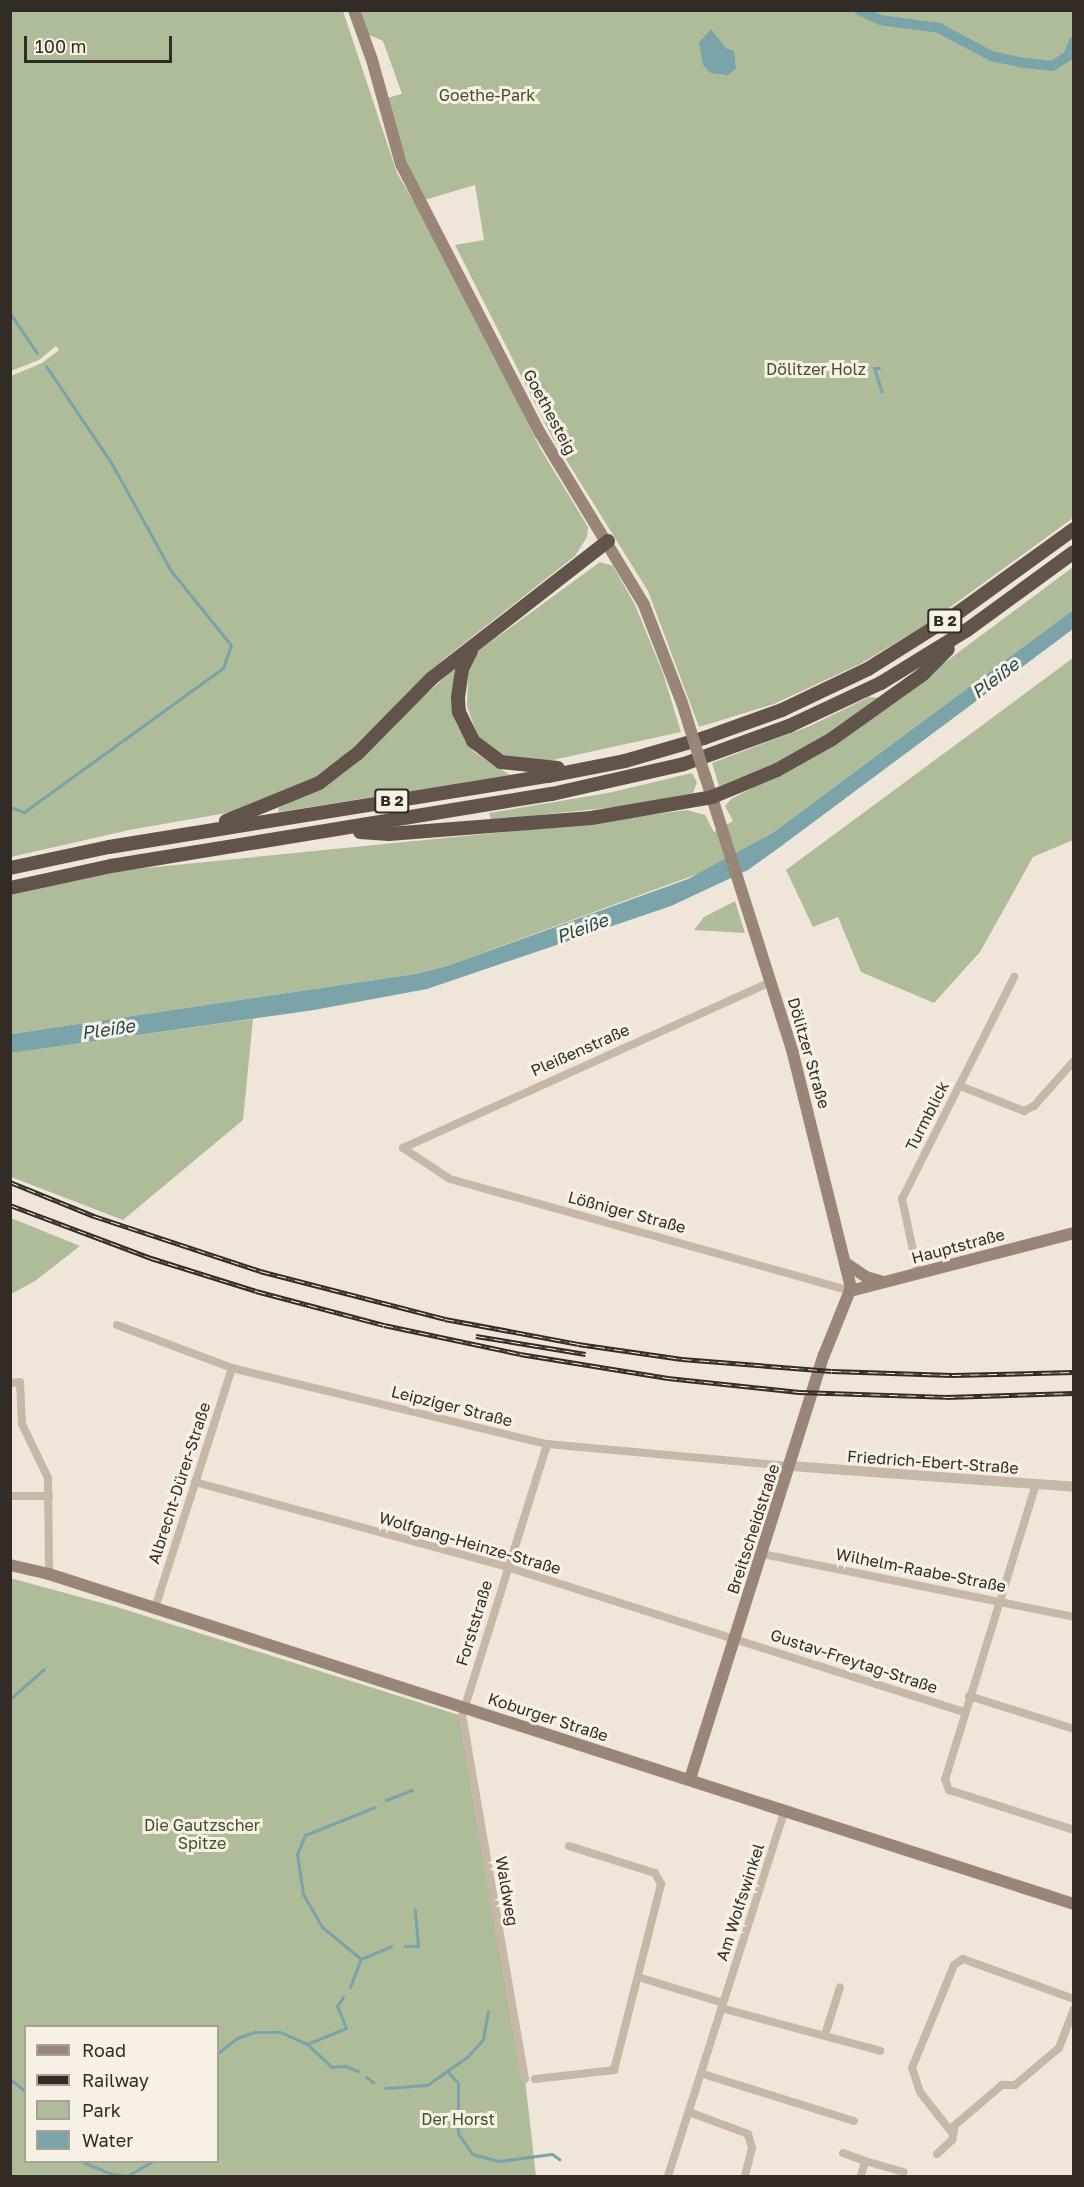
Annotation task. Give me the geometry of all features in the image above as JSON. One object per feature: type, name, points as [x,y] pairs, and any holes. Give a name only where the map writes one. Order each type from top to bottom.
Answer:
[{"type":"highway","name":"B 2","points":[[10,868],[190,833],[594,768],[728,730],[838,684],[916,641],[1074,529]]},
{"type":"highway","points":[[190,833],[271,806],[319,783],[358,753],[432,678],[608,541]]},
{"type":"highway","name":"B 2","points":[[10,888],[111,866],[552,794],[684,764],[769,735],[850,699],[967,630],[1074,552]]},
{"type":"highway","points":[[331,830],[389,834],[591,818],[712,797],[777,770],[832,739],[923,674],[967,630]]},
{"type":"highway","points":[[473,647],[462,669],[458,699],[459,712],[473,741],[487,754],[515,766],[594,768]]},
{"type":"main road","name":"Goethesteig","points":[[354,10],[372,60],[401,164],[447,246],[540,433],[608,541],[644,605],[682,703],[722,827]]},
{"type":"main road","name":"Dölitzer Straße","points":[[722,827],[799,1076],[848,1264],[850,1291]]},
{"type":"main road","name":"Hauptstraße","points":[[850,1291],[1074,1233]]},
{"type":"main road","points":[[848,1264],[862,1275],[886,1283]]},
{"type":"main road","name":"Breitscheidstraße","points":[[690,1779],[791,1466],[824,1355],[850,1291]]},
{"type":"main road","name":"Koburger Straße","points":[[10,1565],[50,1574],[1074,1904]]},
{"type":"street","name":"Turmblick","points":[[918,1274],[902,1199],[1014,977]]},
{"type":"street","name":"Pleißenstraße","points":[[403,1148],[770,982]]},
{"type":"street","points":[[960,1086],[1024,1111],[1034,1106],[1074,1062]]},
{"type":"street","name":"Lößniger Straße","points":[[403,1148],[450,1179],[850,1291]]},
{"type":"street","name":"Leipziger Straße","points":[[117,1325],[232,1368],[547,1444],[791,1466]]},
{"type":"street","name":"Albrecht-Dürer-Straße","points":[[155,1608],[232,1368]]},
{"type":"street","points":[[10,1383],[20,1382],[22,1424],[48,1478],[50,1574]]},
{"type":"street","name":"Forststraße","points":[[464,1707],[547,1444]]},
{"type":"street","name":"Friedrich-Ebert-Straße","points":[[791,1466],[1074,1487]]},
{"type":"street","name":"Wolfgang-Heinze-Straße","points":[[195,1482],[507,1567],[735,1640]]},
{"type":"street","points":[[1036,1484],[964,1712],[946,1786],[1074,1830]]},
{"type":"street","points":[[10,1496],[49,1496]]},
{"type":"street","name":"Wilhelm-Raabe-Straße","points":[[762,1554],[999,1600],[1074,1617]]},
{"type":"street","name":"Gustav-Freytag-Straße","points":[[735,1640],[964,1712]]},
{"type":"street","points":[[969,1696],[1074,1729]]},
{"type":"street","name":"Waldweg","points":[[464,1707],[472,1779],[525,2079]]},
{"type":"street","name":"Am Wolfswinkel","points":[[668,2176],[703,2074],[722,2006],[785,1810]]},
{"type":"street","points":[[535,2079],[614,2070],[661,1884],[655,1873],[569,1846]]},
{"type":"street","points":[[953,2134],[920,2092],[912,2068],[954,1965],[963,1959],[1074,1999]]},
{"type":"street","points":[[638,1977],[722,2006],[880,2051]]},
{"type":"street","points":[[825,2035],[840,1987]]},
{"type":"street","points":[[936,2154],[952,2140],[955,2125],[1002,2085],[1015,2085],[1059,2048],[1074,2009]]},
{"type":"street","points":[[703,2074],[854,2121]]},
{"type":"street","points":[[689,2112],[747,2134],[752,2148],[745,2176]]},
{"type":"street","points":[[843,2153],[903,2172]]},
{"type":"street","points":[[861,2176],[866,2161]]},
{"type":"green space","points":[[10,11],[343,11],[397,173],[445,255],[540,448],[588,527],[587,537],[575,556],[444,659],[348,752],[311,780],[232,812],[129,830],[11,857],[11,376],[42,363],[59,350],[56,346],[39,360],[11,371]]},
{"type":"green space","name":"Dölitzer Holz","points":[[354,11],[1073,11],[1073,518],[927,624],[860,664],[774,704],[699,727],[648,591],[552,437],[455,245],[484,240],[475,185],[421,201],[383,99],[402,94],[383,41],[362,32]]},
{"type":"green space","points":[[600,562],[613,566],[635,605],[663,673],[681,732],[539,763],[500,755],[478,737],[467,706],[468,673],[474,654]]},
{"type":"green space","points":[[1073,567],[1073,610],[771,834],[711,869],[447,966],[415,974],[11,1034],[11,895],[125,870],[575,825],[687,810],[705,815],[714,832],[733,821],[725,806],[731,799],[835,744]]},
{"type":"green space","points":[[1073,658],[1073,840],[1033,857],[980,952],[934,1003],[861,972],[838,917],[813,927],[786,870]]},
{"type":"green space","points":[[454,669],[453,708],[458,726],[474,752],[510,775],[279,812],[278,808],[327,783]]},
{"type":"green space","points":[[869,697],[882,698],[793,756],[719,786],[712,763],[810,726]]},
{"type":"green space","points":[[692,773],[697,782],[693,793],[625,806],[491,820],[489,813],[608,793]]},
{"type":"green space","points":[[735,901],[745,933],[694,930],[704,917]]},
{"type":"green space","points":[[253,1019],[243,1120],[123,1220],[11,1177],[10,1053]]},
{"type":"green space","points":[[11,1218],[80,1246],[35,1281],[11,1294]]},
{"type":"green space","name":"Die Gautzscher Spitze","points":[[10,1578],[117,1607],[462,1716],[525,2079],[536,2176],[11,2176]]},
{"type":"water","points":[[711,29],[726,48],[734,51],[736,69],[728,75],[711,73],[703,65],[699,43]]},
{"type":"water","name":"Pleiße","points":[[1073,610],[1073,629],[780,847],[748,870],[671,906],[427,989],[314,1010],[11,1053],[11,1034],[415,974],[447,966],[688,879],[771,834]]},
{"type":"waterway","points":[[859,10],[880,20],[939,28],[991,56],[1025,63],[1052,66],[1068,56],[1074,41]]},
{"type":"waterway","points":[[10,313],[37,353]]},
{"type":"waterway","points":[[10,807],[24,812],[223,668],[231,645],[171,571],[112,464],[46,366]]},
{"type":"waterway","points":[[879,368],[874,368],[882,392]]},
{"type":"waterway","points":[[10,1699],[44,1669]]},
{"type":"waterway","points":[[386,1800],[412,1790]]},
{"type":"waterway","points":[[350,1987],[361,1959],[322,1927],[303,1894],[297,1854],[305,1835],[375,1807]]},
{"type":"waterway","points":[[405,1946],[418,1946],[415,1909]]},
{"type":"waterway","points":[[361,1959],[391,1946]]},
{"type":"waterway","points":[[307,2044],[346,2028],[337,2006],[343,1997]]},
{"type":"waterway","points":[[447,2071],[467,2057],[483,2039],[488,2011]]},
{"type":"waterway","points":[[219,2052],[237,2038],[254,2032],[280,2032],[307,2044],[332,2067],[345,2066],[358,2071]]},
{"type":"waterway","points":[[385,2088],[427,2085],[447,2071],[458,2083],[458,2133],[472,2154],[499,2161],[552,2154],[559,2159]]},
{"type":"waterway","points":[[366,2077],[373,2082]]},
{"type":"waterway","points":[[10,2079],[24,2090]]},
{"type":"waterway","points":[[85,2163],[111,2174],[127,2176],[149,2163]]},
{"type":"railway","points":[[10,1182],[94,1216],[260,1271],[445,1319],[578,1344],[682,1359],[832,1371],[952,1375],[1074,1372]]},
{"type":"railway","points":[[10,1205],[151,1258],[256,1291],[384,1325],[520,1354],[668,1378],[799,1392],[946,1397],[1074,1393]]},
{"type":"railway","points":[[476,1336],[586,1354]]},
{"type":"park label","name":"Goethe-Park","points":[[487,95]]},
{"type":"park label","name":"Der Horst","points":[[458,2119]]}]
